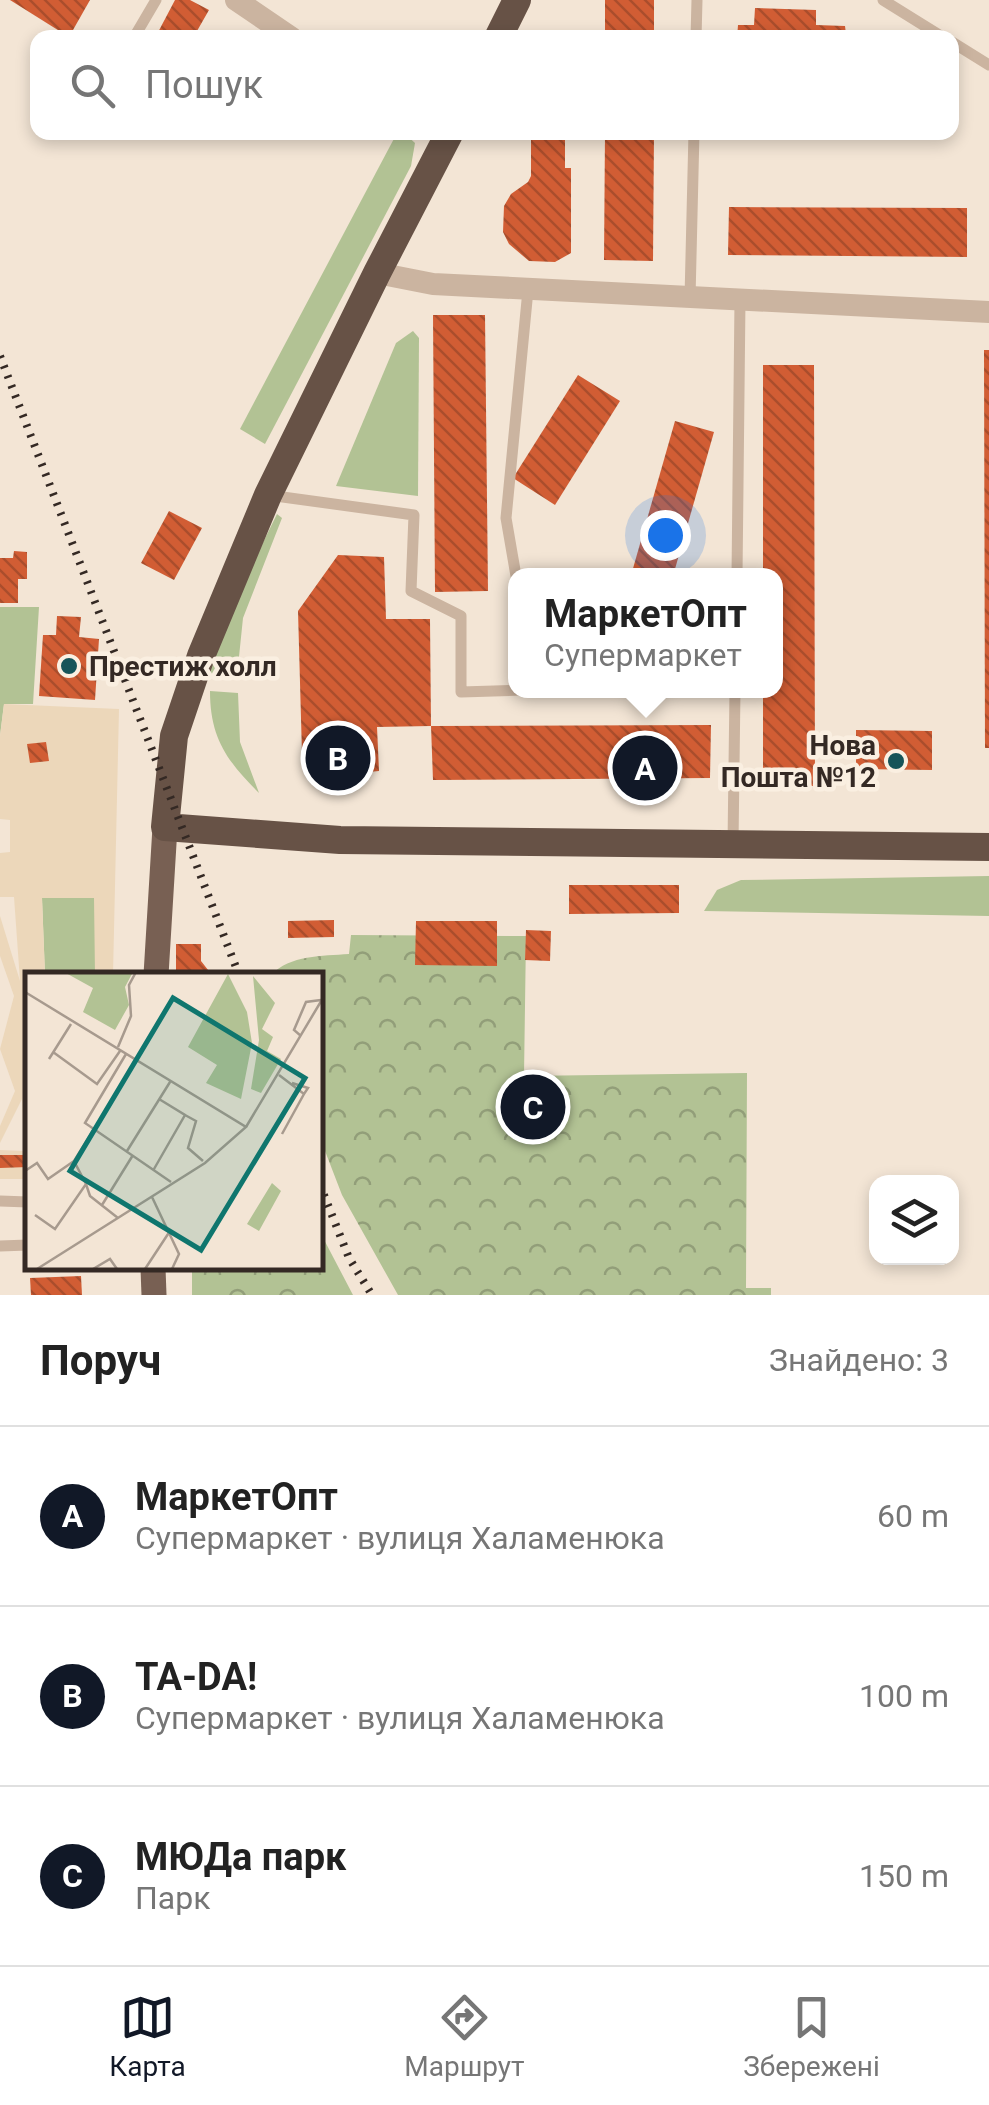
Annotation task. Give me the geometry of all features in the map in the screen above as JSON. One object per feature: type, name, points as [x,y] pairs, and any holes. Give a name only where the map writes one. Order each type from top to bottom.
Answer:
[{"type":"highway","points":[[502,30],[517,0]]},
{"type":"highway","points":[[446,140],[376,272],[268,495],[201,656],[174,736],[164,826],[340,840],[989,847]]},
{"type":"main road","points":[[156,972],[164,826]]},
{"type":"main road","points":[[153,1270],[154,1295]]},
{"type":"street","points":[[238,1],[280,30]]},
{"type":"street","points":[[376,272],[434,284],[989,312]]},
{"type":"lane","points":[[138,30],[156,0]]},
{"type":"lane","points":[[696,30],[697,0]]},
{"type":"lane","points":[[883,0],[931,30]]},
{"type":"lane","points":[[959,46],[989,65]]},
{"type":"lane","points":[[690,298],[694,140]]},
{"type":"lane","points":[[515,568],[506,518],[528,290]]},
{"type":"lane","points":[[737,568],[740,300]]},
{"type":"lane","points":[[268,495],[414,515],[411,591],[461,616],[460,692],[508,690]]},
{"type":"lane","points":[[733,844],[735,698]]},
{"type":"lane","points":[[0,1246],[25,1245]]},
{"type":"green space","points":[[393,140],[412,140],[415,143],[411,166],[265,444],[240,429]]},
{"type":"green space","points":[[413,331],[419,338],[418,496],[336,486],[396,343]]},
{"type":"green space","points":[[277,514],[282,518],[243,618],[237,676],[208,675],[213,644]]},
{"type":"green space","points":[[0,607],[39,607],[33,704],[4,704],[0,736]]},
{"type":"green space","points":[[210,691],[238,693],[240,742],[259,793],[222,748],[213,722]]},
{"type":"green space","points":[[989,876],[989,916],[704,911],[717,890],[741,880]]},
{"type":"green space","points":[[42,898],[95,898],[95,972],[45,972]]},
{"type":"green space","points":[[351,935],[526,936],[524,1076],[747,1073],[746,1288],[771,1288],[771,1295],[398,1295],[342,1195],[322,1143],[322,972],[274,972],[297,960],[349,954]]},
{"type":"green space","points":[[322,1236],[353,1295],[192,1295],[192,1270],[322,1270]]},
{"type":"green space","points":[[322,1258],[328,1286],[326,1295],[204,1295],[203,1270],[322,1270]]},
{"type":"shaded area","points":[[4,704],[119,709],[113,972],[95,972],[94,898],[42,898],[45,972],[25,972],[25,1179],[0,1179],[0,1150],[24,1151],[22,1099],[0,1143],[0,1126],[15,1091],[0,1049],[14,996],[0,956],[0,916],[20,981],[14,897],[0,897],[0,853],[10,852],[10,820],[0,819]]},
{"type":"building","points":[[10,0],[90,0],[73,30],[58,30]]},
{"type":"building","points":[[175,0],[190,0],[209,10],[198,30],[159,30]]},
{"type":"building","points":[[605,0],[654,0],[654,30],[605,30]]},
{"type":"building","points":[[755,8],[816,10],[816,25],[845,26],[846,30],[738,30],[738,25],[754,25]]},
{"type":"building","points":[[531,140],[565,140],[565,168],[571,168],[571,253],[555,262],[529,261],[509,244],[503,232],[504,206],[531,176]]},
{"type":"building","points":[[605,140],[654,140],[653,261],[604,260]]},
{"type":"building","points":[[729,207],[967,208],[967,257],[728,255]]},
{"type":"building","points":[[433,315],[485,315],[488,591],[435,592]]},
{"type":"building","points":[[984,350],[989,350],[989,748],[985,748]]},
{"type":"building","points":[[763,365],[814,365],[815,786],[763,786],[763,698],[783,698],[783,568],[763,568]]},
{"type":"building","points":[[578,375],[620,401],[555,505],[513,478]]},
{"type":"building","points":[[675,421],[714,432],[675,568],[633,568]]},
{"type":"building","points":[[169,511],[202,528],[174,580],[141,563]]},
{"type":"building","points":[[14,551],[27,552],[27,579],[18,579],[18,603],[0,603],[0,558],[13,558]]},
{"type":"building","points":[[338,555],[384,557],[386,619],[430,619],[431,726],[377,727],[379,771],[336,775],[302,754],[298,611]]},
{"type":"building","points":[[57,616],[81,617],[79,637],[99,639],[95,700],[39,696],[43,635],[56,635]]},
{"type":"building","points":[[711,725],[710,778],[433,780],[431,726]]},
{"type":"building","points":[[856,730],[932,731],[932,770],[856,769]]},
{"type":"building","points":[[46,742],[49,761],[30,763],[27,744]]},
{"type":"building","points":[[569,885],[679,885],[679,913],[569,914]]},
{"type":"building","points":[[334,920],[334,937],[288,938],[288,921]]},
{"type":"building","points":[[416,921],[497,921],[497,966],[415,965]]},
{"type":"building","points":[[526,930],[551,931],[550,961],[525,960]]},
{"type":"building","points":[[176,944],[201,944],[201,961],[210,972],[176,972]]},
{"type":"building","points":[[0,1155],[25,1155],[25,1167],[0,1168]]},
{"type":"building","points":[[81,1276],[82,1295],[31,1295],[30,1278]]},
{"type":"railway","points":[[0,356],[238,972]]},
{"type":"railway","points":[[322,1190],[349,1258],[372,1295]]},
{"type":"place","name":"Престиж холл","points":[[69,666]]},
{"type":"place","name":"TA-DA!","points":[[338,758]]},
{"type":"place","name":"Нова Пошта №12","points":[[896,761]]},
{"type":"place","name":"МаркетОпт","points":[[645,768]]},
{"type":"place","name":"МЮДа парк","points":[[533,1107]]}]
